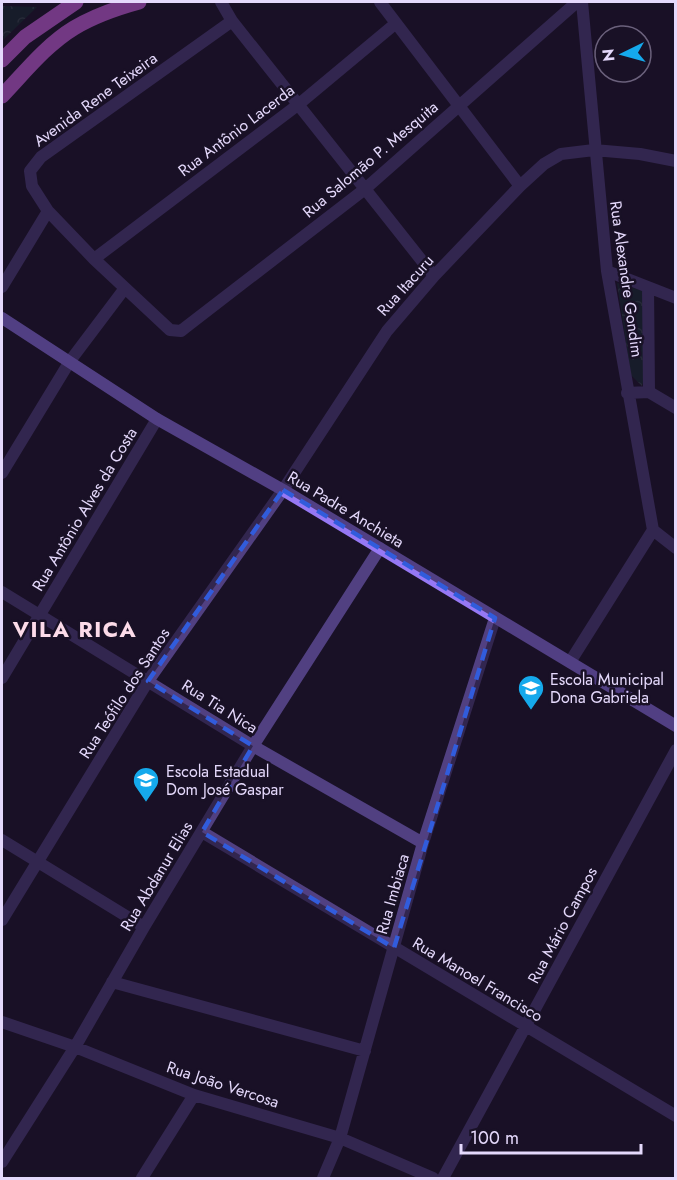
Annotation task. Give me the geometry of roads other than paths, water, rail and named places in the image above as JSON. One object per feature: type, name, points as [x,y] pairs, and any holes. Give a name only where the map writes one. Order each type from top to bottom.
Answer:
[{"type":"main road","points":[[2,60],[25,37],[76,2]]},
{"type":"main road","points":[[2,96],[43,52],[73,28],[111,10],[139,2]]},
{"type":"main road","name":"Rua Padre Anchieta","points":[[2,318],[157,419],[283,490],[675,726]]},
{"type":"street","points":[[221,2],[232,21],[434,276]]},
{"type":"street","points":[[380,2],[520,186]]},
{"type":"street","name":"Rua Salomão P. Mesquita","points":[[124,288],[164,327],[176,331],[186,327],[365,189],[580,2]]},
{"type":"street","name":"Rua Alexandre Gondim","points":[[580,2],[607,271],[653,530]]},
{"type":"street","name":"Avenida Rene Teixeira","points":[[48,211],[32,186],[30,171],[41,158],[232,21]]},
{"type":"street","name":"Rua Antônio Lacerda","points":[[94,259],[299,104],[395,24]]},
{"type":"street","name":"Rua Itacuru","points":[[283,490],[387,331],[434,276],[544,164],[561,154],[594,150],[640,154],[675,161]]},
{"type":"street","points":[[2,287],[48,211],[124,288],[70,361],[2,473]]},
{"type":"street","points":[[607,271],[675,298]]},
{"type":"street","points":[[648,287],[649,392]]},
{"type":"street","points":[[627,393],[649,392],[675,408]]},
{"type":"street","name":"Rua Antônio Alves da Costa","points":[[2,678],[157,419]]},
{"type":"street","name":"Rua Teófilo dos Santos","points":[[2,920],[148,681],[283,490]]},
{"type":"street","points":[[570,662],[653,530],[675,548]]},
{"type":"street","name":"Rua Abdanur Elias","points":[[2,1162],[75,1047],[252,746],[380,548]]},
{"type":"street","name":"Rua Tia Nica","points":[[2,592],[252,746],[423,843]]},
{"type":"street","name":"Rua Imbiaca","points":[[323,1179],[340,1138],[423,843],[495,618]]},
{"type":"street","name":"Rua Mário Campos","points":[[443,1179],[675,750]]},
{"type":"street","name":"Rua Manoel Francisco","points":[[202,832],[675,1116]]},
{"type":"street","points":[[2,840],[144,927]]},
{"type":"street","points":[[112,982],[365,1051]]},
{"type":"street","name":"Rua João Vercosa","points":[[2,1022],[75,1047],[194,1095],[340,1138],[433,1179]]},
{"type":"street","points":[[142,1179],[194,1095]]},
{"type":"place","name":"Escola Municipal Dona Gabriela","points":[[531,711]]},
{"type":"place","name":"Escola Estadual Dom José Gaspar","points":[[146,803]]},
{"type":"district","name":"VILA RICA","points":[[75,629]]}]
